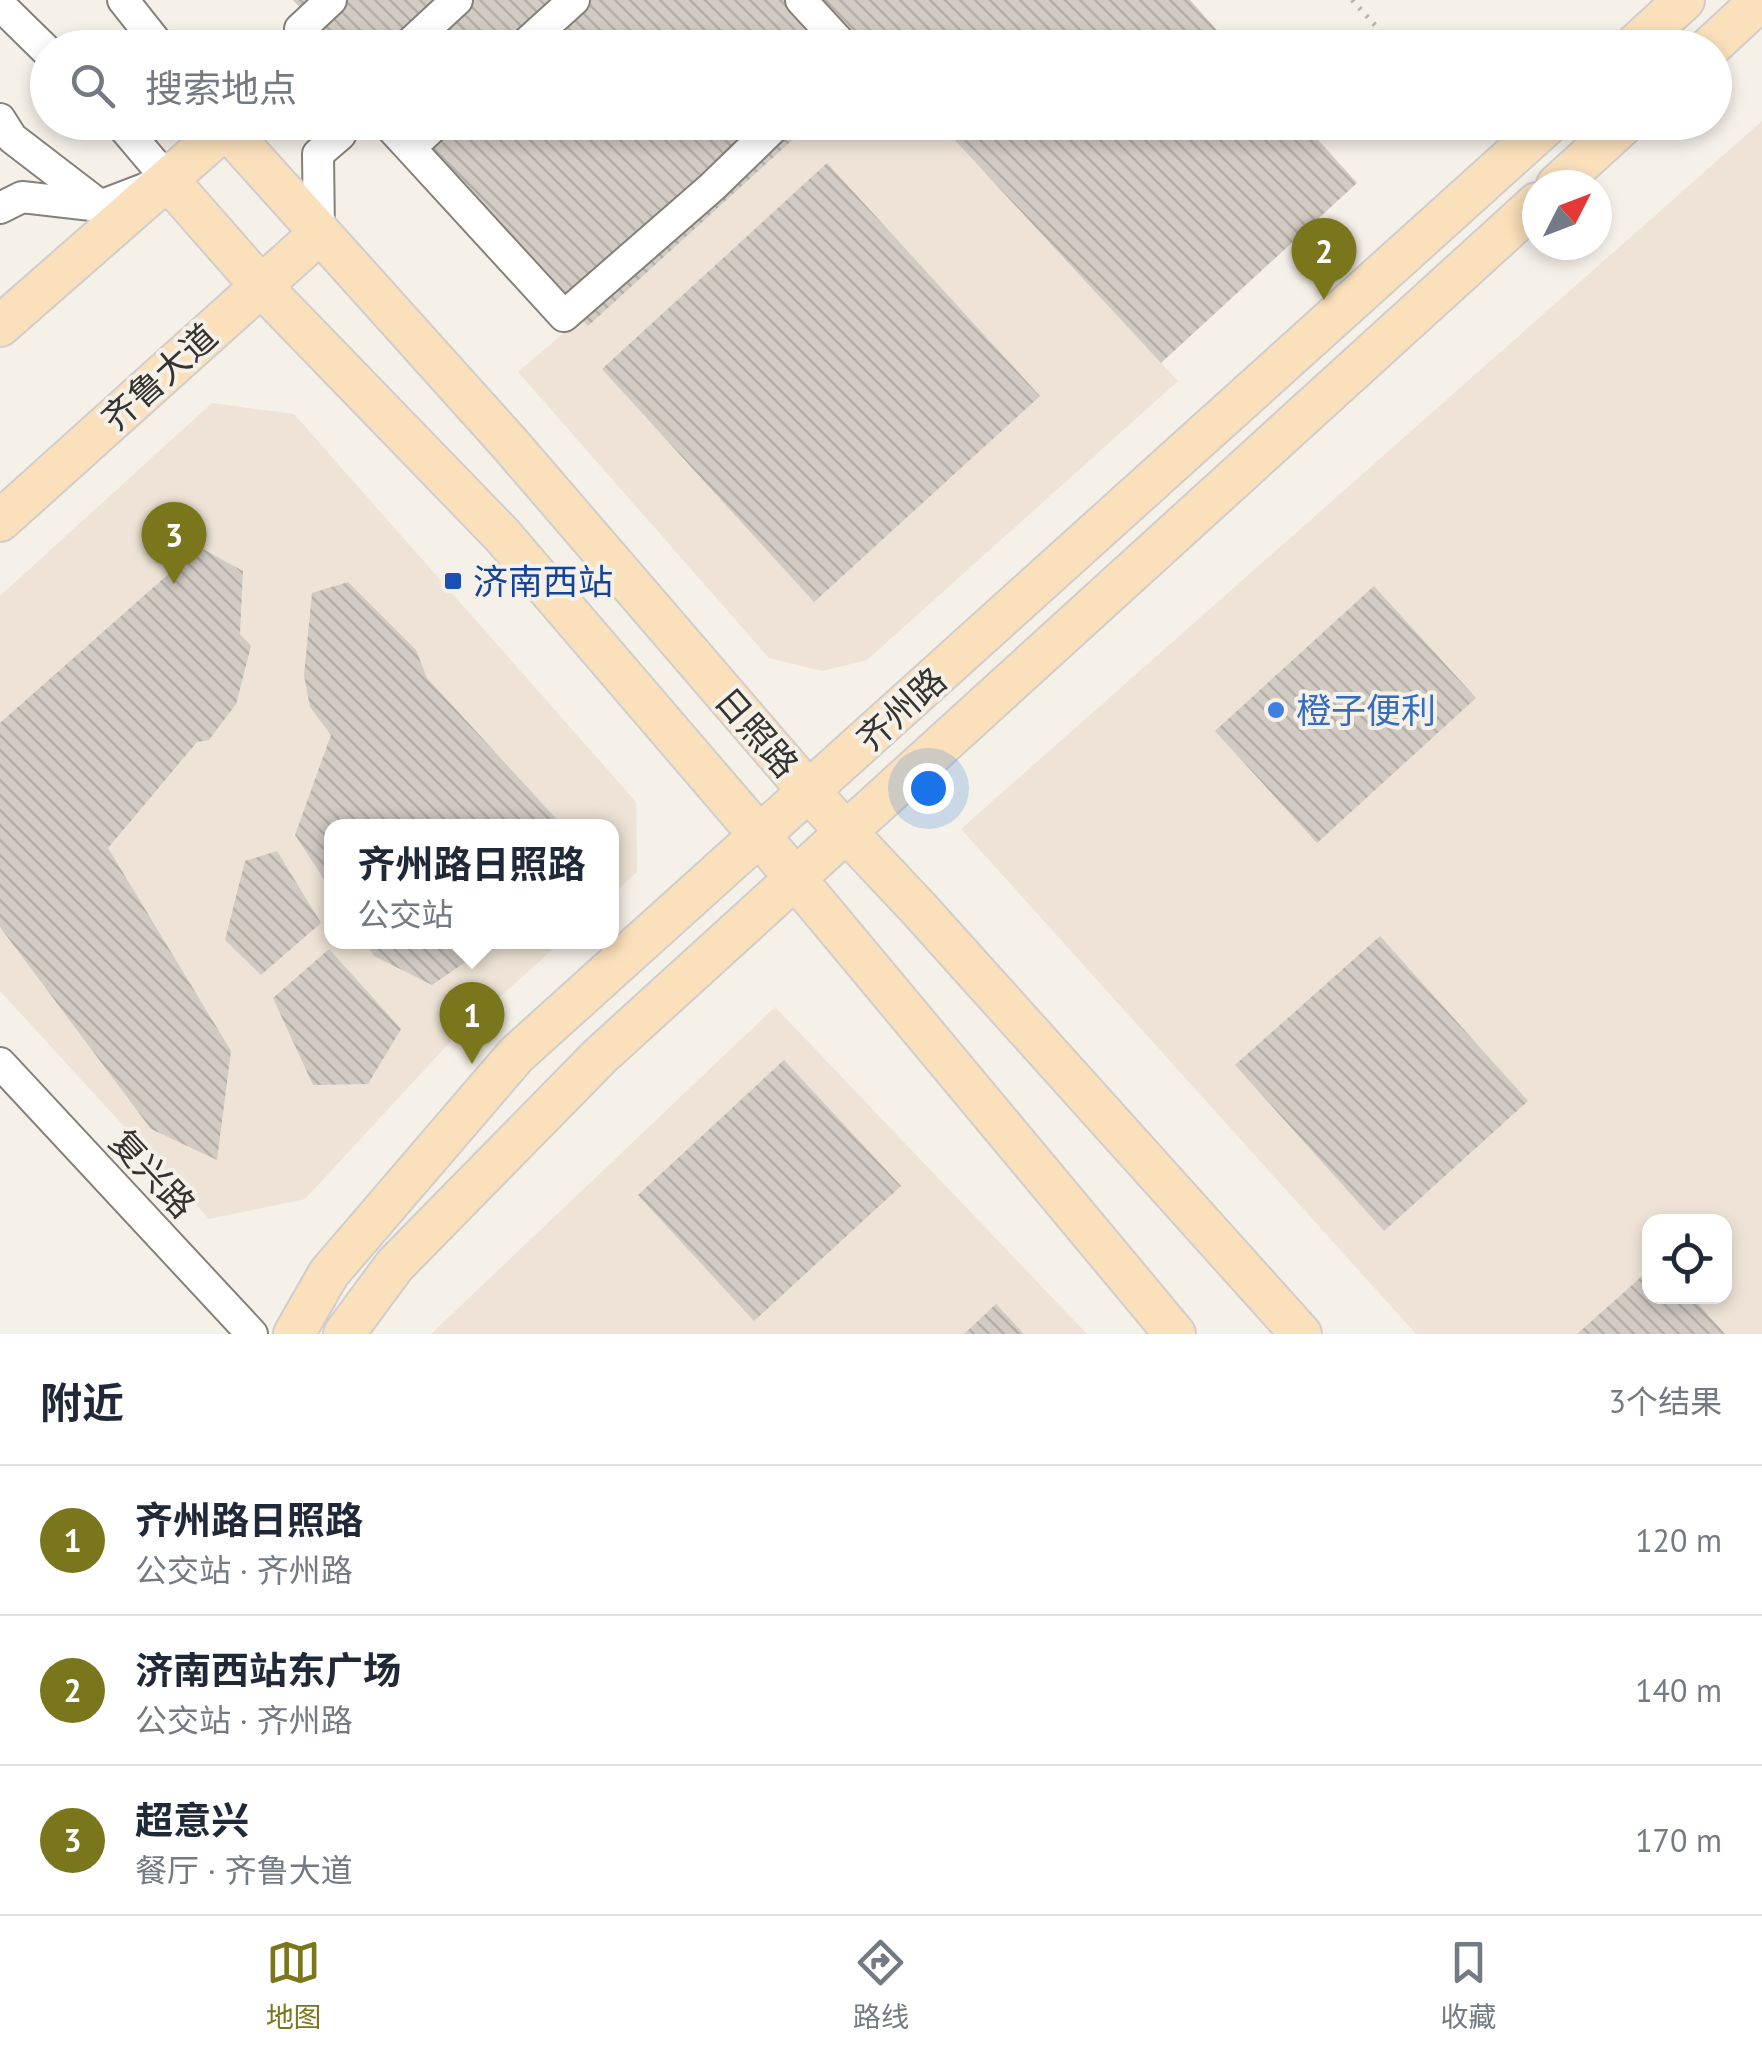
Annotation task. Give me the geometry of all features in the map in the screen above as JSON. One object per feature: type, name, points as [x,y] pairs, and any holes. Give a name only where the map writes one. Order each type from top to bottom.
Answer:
[{"type":"main road","points":[[1652,30],[1684,0]]},
{"type":"main road","points":[[1728,30],[1761,0]]},
{"type":"main road","points":[[0,326],[209,140]]},
{"type":"main road","name":"日照路","points":[[236,140],[510,443],[810,793],[1301,1334]]},
{"type":"main road","name":"齐州路","points":[[294,1334],[329,1273],[516,1055],[1530,140]]},
{"type":"main road","points":[[1573,170],[1606,140]]},
{"type":"main road","name":"日照路","points":[[168,180],[260,286],[502,535],[760,836],[1175,1334]]},
{"type":"main road","name":"齐州路","points":[[344,1334],[395,1265],[600,1056],[1522,217]]},
{"type":"main road","name":"齐鲁大道","points":[[0,521],[319,234]]},
{"type":"street","points":[[123,0],[147,30]]},
{"type":"street","points":[[301,30],[332,0]]},
{"type":"street","points":[[424,30],[457,0]]},
{"type":"street","points":[[541,30],[574,0]]},
{"type":"street","points":[[802,0],[829,30]]},
{"type":"street","points":[[0,5],[30,34]]},
{"type":"street","points":[[4,136],[100,206]]},
{"type":"street","name":"日照路","points":[[134,140],[168,180]]},
{"type":"street","points":[[319,234],[318,154],[334,140]]},
{"type":"street","points":[[403,140],[564,316],[760,140]]},
{"type":"street","points":[[410,148],[419,140]]},
{"type":"street","points":[[0,208],[22,196],[100,206],[168,180]]},
{"type":"street","name":"复兴路","points":[[0,1063],[252,1334]]},
{"type":"path","points":[[1352,0],[1380,30]]},
{"type":"shaded area","points":[[1762,121],[1762,1334],[1416,1334],[961,829],[1605,260],[1612,260],[1612,254]]},
{"type":"shaded area","points":[[788,140],[955,140],[1178,381],[867,660],[822,671],[769,658],[518,372]]},
{"type":"shaded area","points":[[212,403],[294,414],[636,802],[637,872],[619,889],[619,819],[324,819],[324,949],[553,949],[451,1041],[305,1199],[209,1219],[0,991],[0,596]]},
{"type":"shaded area","points":[[775,1007],[1087,1334],[431,1334]]},
{"type":"building","points":[[293,0],[1190,0],[1217,30],[320,30]]},
{"type":"building","points":[[420,140],[792,140],[588,326]]},
{"type":"building","points":[[955,140],[1318,140],[1357,183],[1161,363]]},
{"type":"building","points":[[827,163],[1040,396],[814,602],[602,369]]},
{"type":"building","points":[[199,547],[243,571],[240,634],[251,646],[236,704],[209,740],[197,742],[108,848],[231,1051],[217,1160],[151,1129],[0,927],[0,723]]},
{"type":"building","points":[[348,582],[416,650],[427,678],[557,819],[324,819],[324,879],[295,835],[331,735],[310,707],[304,675],[312,593]]},
{"type":"building","points":[[1374,586],[1476,698],[1317,843],[1215,731]]},
{"type":"building","points":[[277,851],[321,923],[261,975],[225,940],[245,861]]},
{"type":"building","points":[[1380,936],[1528,1101],[1384,1231],[1235,1065]]},
{"type":"building","points":[[329,949],[401,1029],[368,1084],[313,1085],[273,998]]},
{"type":"building","points":[[370,949],[479,949],[432,985],[374,956]]},
{"type":"building","points":[[784,1060],[901,1186],[754,1321],[638,1195]]},
{"type":"building","points":[[1642,1276],[1642,1304],[1698,1304],[1725,1334],[1577,1334]]},
{"type":"building","points":[[996,1304],[1024,1334],[964,1334]]},
{"type":"place","name":"济南西站东广场","points":[[1324,300]]},
{"type":"place","name":"济南西站","points":[[453,581]]},
{"type":"place","name":"超意兴","points":[[174,584]]},
{"type":"place","name":"橙子便利","points":[[1276,710]]},
{"type":"place","name":"齐州路日照路","points":[[472,1064]]}]
